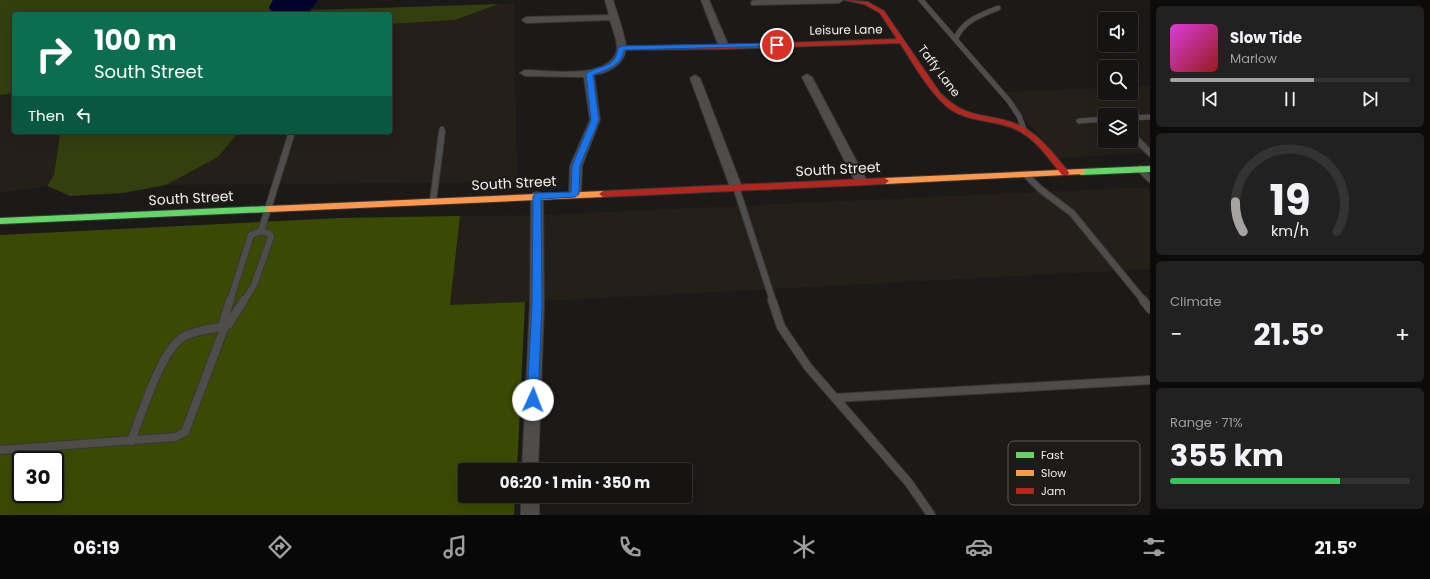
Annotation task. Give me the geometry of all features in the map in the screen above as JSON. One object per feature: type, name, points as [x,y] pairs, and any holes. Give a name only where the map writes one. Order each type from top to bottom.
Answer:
[{"type":"main road","name":"Taffy Lane","points":[[848,0],[866,3],[882,12],[947,105],[965,114],[1017,127],[1036,140],[1065,173]]},
{"type":"main road","name":"Leisure Lane","points":[[622,48],[724,47],[831,42],[902,41]]},
{"type":"main road","name":"South Street","points":[[0,221],[1150,169]]},
{"type":"street","points":[[525,73],[589,74],[611,66],[620,55],[622,48],[609,0]]},
{"type":"street","points":[[705,0],[724,47]]},
{"type":"street","points":[[755,3],[839,0]]},
{"type":"street","points":[[526,20],[613,17]]},
{"type":"street","points":[[575,194],[576,166],[595,120],[589,74]]},
{"type":"street","points":[[807,77],[862,182]]},
{"type":"street","points":[[695,78],[736,187]]},
{"type":"street","points":[[530,463],[537,305],[537,196]]},
{"type":"street","points":[[530,503],[530,515]]},
{"type":"lane","points":[[921,0],[956,38],[1003,94],[1023,122],[1025,132]]},
{"type":"lane","points":[[956,38],[957,33],[962,26],[998,8]]},
{"type":"lane","points":[[1138,118],[1150,117]]},
{"type":"lane","points":[[1079,121],[1098,120]]},
{"type":"lane","points":[[433,201],[442,129]]},
{"type":"lane","points":[[261,231],[291,134]]},
{"type":"lane","points":[[1138,141],[1150,153]]},
{"type":"lane","points":[[1140,169],[1150,179]]},
{"type":"lane","points":[[1026,174],[1040,189],[1072,213],[1150,310]]},
{"type":"lane","points":[[736,187],[782,327],[808,367],[909,484],[931,515]]},
{"type":"lane","points":[[0,450],[175,437],[185,432],[225,326],[224,323],[251,235],[261,231],[270,234],[271,237],[254,285],[228,325],[225,326],[187,335],[177,341],[166,357],[131,440]]},
{"type":"lane","points":[[835,398],[1150,380]]},
{"type":"shaded area","points":[[273,0],[318,0],[314,6],[306,12],[272,12],[269,8]]},
{"type":"shaded area","points":[[499,4],[514,4],[517,182],[166,185],[218,157],[237,134],[392,134],[392,24],[455,20]]},
{"type":"shaded area","points":[[1150,86],[1150,153],[1058,158],[1002,92],[1098,88],[1098,100],[1138,100],[1138,87]]},
{"type":"shaded area","points":[[12,93],[12,134],[60,134],[54,175],[47,186],[0,193],[0,95]]},
{"type":"shaded area","points":[[1150,187],[1150,269],[450,306],[460,216],[539,215]]},
{"type":"green space","points":[[0,0],[273,0],[269,8],[272,12],[12,12],[12,93],[0,95]]},
{"type":"green space","points":[[499,4],[455,20],[392,24],[392,12],[309,12],[312,10]]},
{"type":"green space","points":[[60,134],[237,134],[218,157],[166,185],[123,193],[70,196],[47,186],[54,175]]},
{"type":"green space","points":[[460,216],[450,305],[525,302],[517,463],[458,463],[458,503],[515,503],[514,515],[0,515],[0,235],[341,218]]},
{"type":"traffic: fast","points":[[1081,172],[1150,169]]},
{"type":"traffic: fast","points":[[0,221],[269,209]]},
{"type":"traffic: slow","points":[[885,181],[1081,172]]},
{"type":"traffic: slow","points":[[269,209],[603,194]]},
{"type":"traffic: jam","points":[[848,0],[866,3],[882,12],[938,94],[949,105],[964,114],[1011,125],[1026,132],[1038,142],[1065,173]]},
{"type":"traffic: jam","points":[[622,48],[724,47],[902,41]]},
{"type":"traffic: jam","points":[[603,194],[885,181]]},
{"type":"route","points":[[533,400],[537,305],[537,196],[575,194],[576,166],[595,120],[589,74],[604,70],[617,62],[622,48],[777,45]]}]
